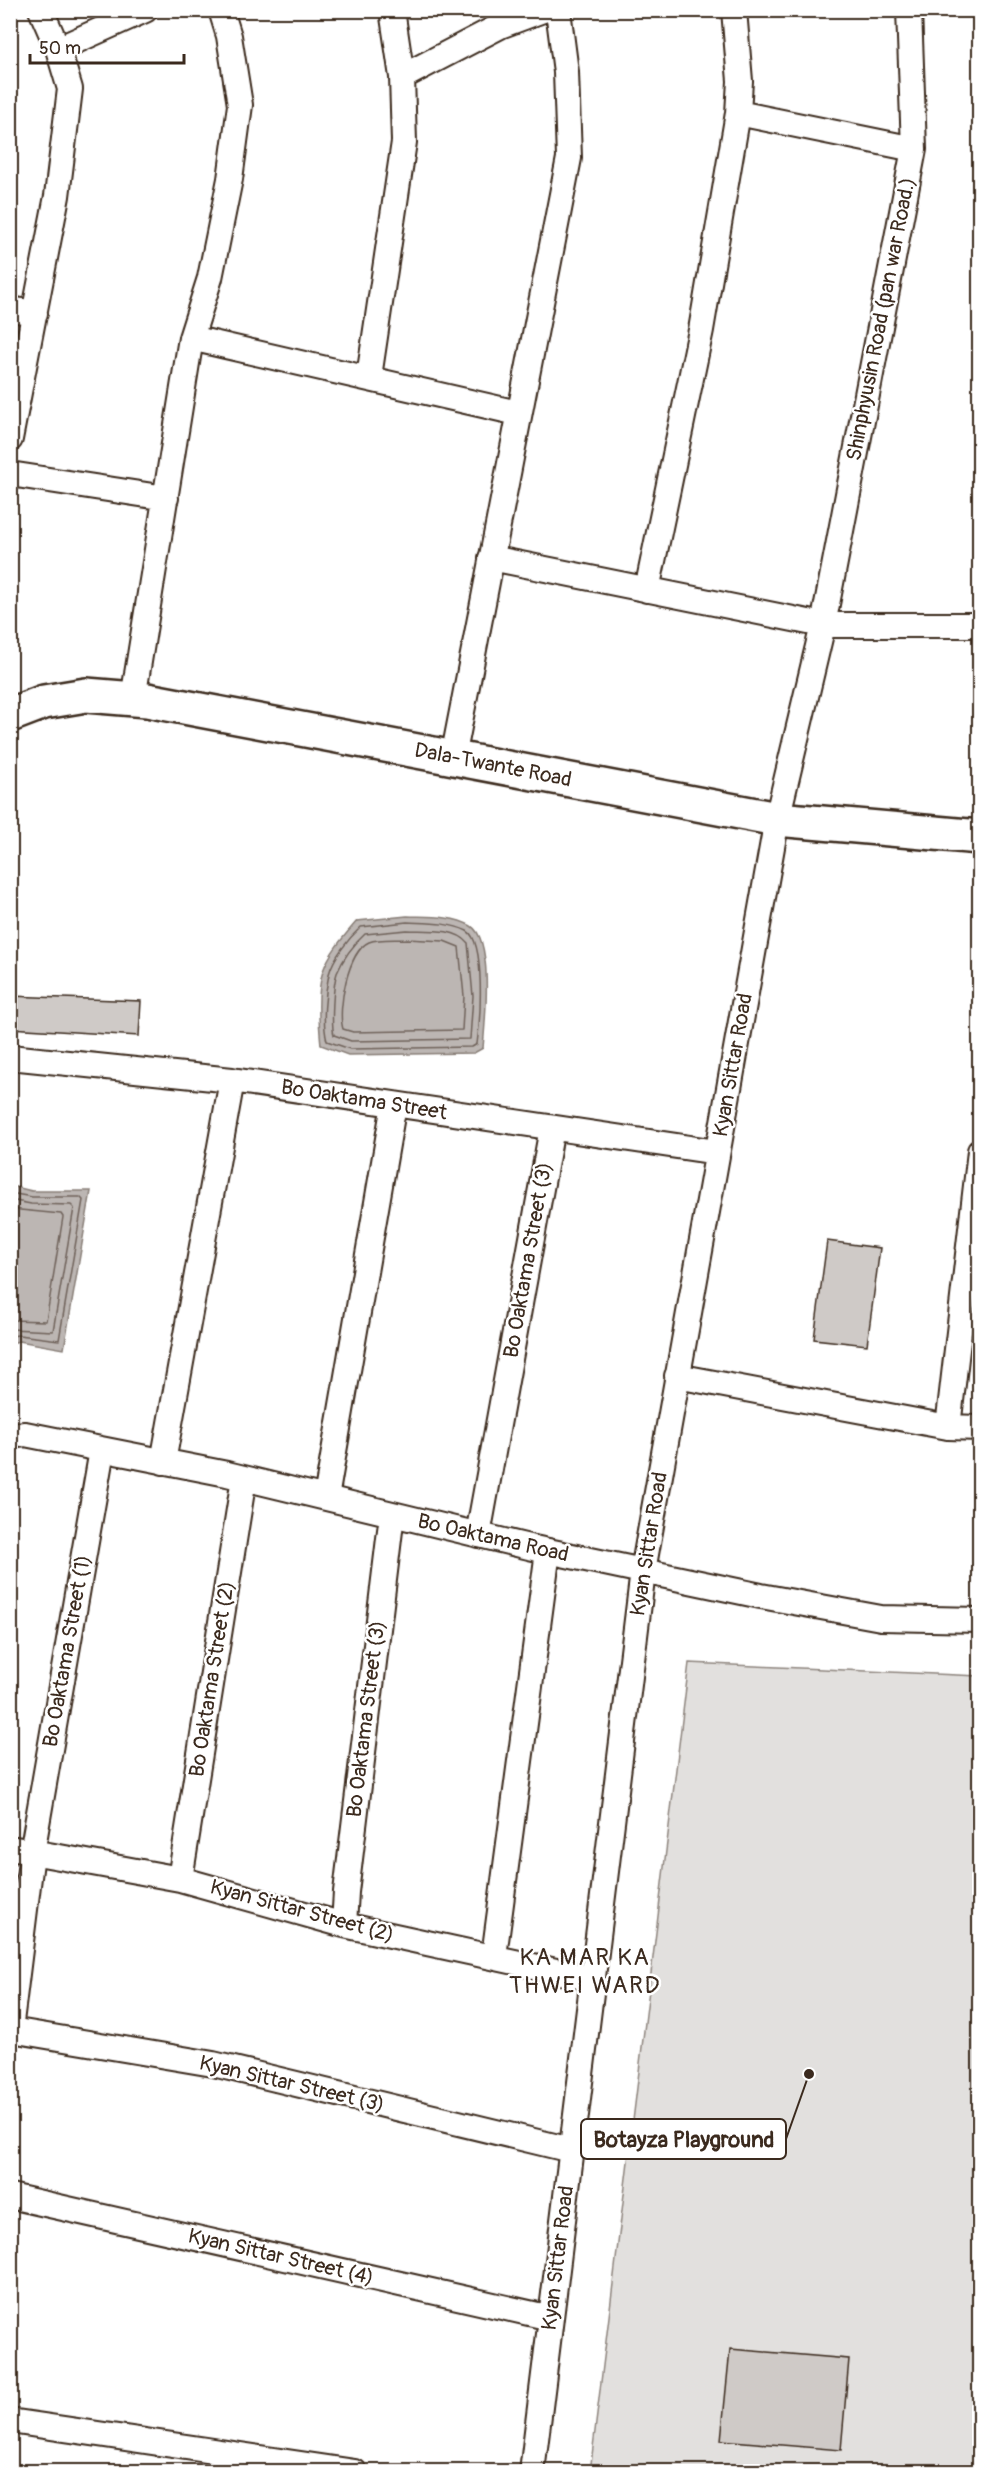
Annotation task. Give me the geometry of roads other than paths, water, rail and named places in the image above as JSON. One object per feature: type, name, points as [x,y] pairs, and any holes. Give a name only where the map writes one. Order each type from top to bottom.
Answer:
[{"type":"main road","name":"Dala-Twante Road","points":[[10,715],[44,702],[86,695],[133,699],[777,819],[980,837]]},
{"type":"street","points":[[10,439],[57,196],[70,89],[58,49],[40,10]]},
{"type":"street","points":[[58,49],[145,10]]},
{"type":"street","points":[[133,699],[191,338],[210,278],[230,179],[240,105],[229,36],[221,10]]},
{"type":"street","points":[[369,377],[404,142],[402,77],[392,10]]},
{"type":"street","points":[[402,77],[500,26],[543,10]]},
{"type":"street","points":[[453,758],[518,412],[569,158],[566,72],[558,10]]},
{"type":"street","points":[[647,590],[701,330],[738,113],[740,81],[734,10]]},
{"type":"street","name":"Shinphyusin Road (pan war Road.)","points":[[823,625],[914,148],[909,10]]},
{"type":"street","points":[[738,113],[914,148]]},
{"type":"street","points":[[10,309],[35,313]]},
{"type":"street","points":[[191,338],[518,412]]},
{"type":"street","points":[[10,474],[166,498]]},
{"type":"street","points":[[491,558],[823,625],[980,625]]},
{"type":"street","name":"Kyan Sittar Road","points":[[532,2472],[643,1571],[777,819],[823,625]]},
{"type":"street","points":[[10,695],[44,702]]},
{"type":"street","name":"Bo Oaktama Street","points":[[10,1057],[232,1080],[717,1152]]},
{"type":"street","points":[[163,1462],[232,1080]]},
{"type":"street","points":[[326,1498],[394,1104]]},
{"type":"street","name":"Bo Oaktama Street (3)","points":[[478,1535],[552,1128]]},
{"type":"street","points":[[948,1428],[973,1242],[980,1151]]},
{"type":"street","points":[[677,1376],[948,1428],[980,1428]]},
{"type":"street","name":"Bo Oaktama Road","points":[[10,1436],[25,1434],[244,1478],[548,1551],[881,1618],[980,1620]]},
{"type":"street","name":"Bo Oaktama Street (1)","points":[[10,2030],[21,1850],[102,1450]]},
{"type":"street","name":"Bo Oaktama Street (2)","points":[[180,1879],[244,1478]]},
{"type":"street","name":"Bo Oaktama Street (3)","points":[[344,1925],[348,1868],[392,1514]]},
{"type":"street","points":[[494,1956],[548,1551]]},
{"type":"street","name":"Kyan Sittar Street (2)","points":[[21,1850],[180,1879],[344,1925],[592,1979]]},
{"type":"street","name":"Kyan Sittar Street (3)","points":[[10,2030],[213,2064],[571,2150]]},
{"type":"street","name":"Kyan Sittar Street (4)","points":[[10,2196],[551,2318]]},
{"type":"street","points":[[10,2421],[355,2472]]},
{"type":"water","points":[[407,916],[439,917],[464,922],[478,934],[483,947],[486,983],[483,1048],[474,1053],[348,1055],[321,1045],[320,987],[323,971],[333,951],[357,921]]},
{"type":"water","points":[[11,1186],[32,1191],[91,1191],[64,1349],[19,1341],[11,1343]]},
{"type":"place","name":"Botayza Playground","points":[[809,2074]]},
{"type":"district","name":"KA MAR KA THWEI WARD","points":[[585,1971]]}]
